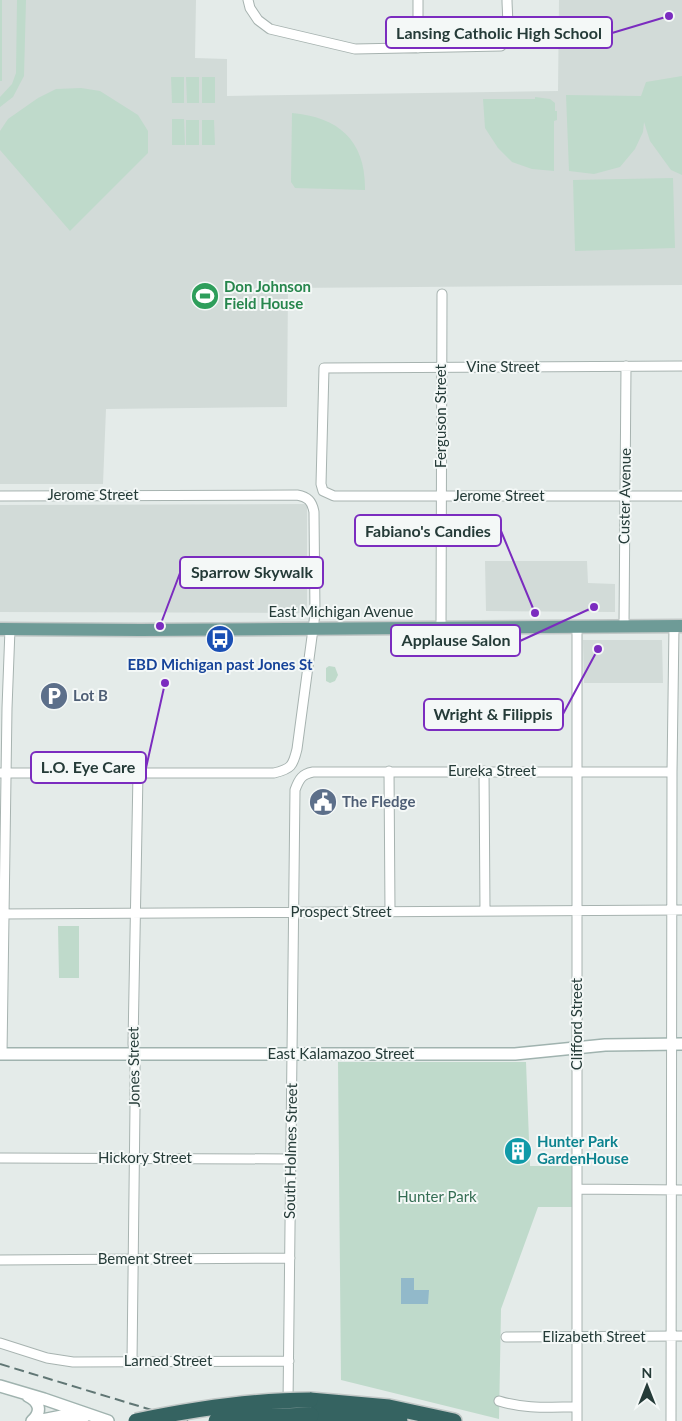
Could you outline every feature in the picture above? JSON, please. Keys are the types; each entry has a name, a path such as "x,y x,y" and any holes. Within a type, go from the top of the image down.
{"highway":[{"path":"136,1421 220,1405 262,1401 400,1421"},
{"path":"216,1421 261,1417 310,1408 389,1407 454,1421"}],"main road":[{"name":"East Michigan Avenue","path":"5,629 678,626"}],"street":[{"path":"248,0 250,8 258,20 270,29 355,49 495,48 504,45 507,35 507,0"},
{"path":"418,0 418,48"},
{"name":"Ferguson Street","path":"441,627 442,294"},
{"name":"Custer Avenue","path":"624,626 626,366"},
{"name":"Vine Street","path":"322,486 324,368 682,366"},
{"name":"Jerome Street","path":"322,486 323,491 334,496 682,496"},
{"name":"Jerome Street","path":"0,496 297,495 306,497 312,502 314,512 314,629"},
{"name":"Clifford Street","path":"577,626 577,1421"},
{"path":"671,1421 671,1190 677,1044 672,910 672,772 678,626"},
{"path":"1,1054 5,629"},
{"path":"4,773 274,773 286,770 294,762 297,749 314,629"},
{"path":"390,771 390,911"},
{"path":"484,771 485,911"},
{"name":"Eureka Street","path":"313,772 672,772"},
{"name":"South Holmes Street","path":"288,1421 295,790 301,777 306,773 313,772"},
{"name":"Jones Street","path":"132,1361 135,913 138,773"},
{"name":"Prospect Street","path":"2,914 682,910"},
{"name":"East Kalamazoo Street","path":"1,1054 516,1054 605,1044 677,1044"},
{"name":"Hickory Street","path":"0,1158 291,1158"},
{"path":"577,1189 682,1190"},
{"name":"Bement Street","path":"0,1260 290,1258"},
{"name":"Elizabeth Street","path":"506,1337 682,1336"},
{"name":"Larned Street","path":"0,1343 48,1358 73,1362 289,1361"},
{"path":"0,1386 108,1421"},
{"path":"24,1394 34,1399 38,1404 38,1413 32,1421"},
{"path":"498,1401 538,1408 576,1407"},
{"path":"37,1421 67,1416 108,1421"}],"shaded area":[{"path":"0,0 196,0 195,58 227,59 227,96 558,91 559,0 682,0 682,285 288,288 287,407 106,409 103,484 0,484"},
{"path":"307,504 307,613 0,612 0,505"},
{"path":"485,561 587,561 588,583 615,584 615,612 486,611"},
{"path":"583,640 662,640 663,683 584,683"}],"green space":[{"path":"0,0 2,0 2,81 0,81"},
{"path":"17,0 26,0 24,76 13,97 0,107 0,97 12,84 16,73"},
{"path":"682,76 682,175 671,170 650,141 644,122 643,132 635,149 620,167 594,174 569,171 566,95 641,96 646,82"},
{"path":"171,77 184,77 184,103 172,103"},
{"path":"186,77 199,77 199,103 187,103"},
{"path":"202,77 215,77 215,103 202,103"},
{"path":"81,88 100,91 138,115 148,131 148,153 70,231 0,150 0,131 8,119 38,98 56,89"},
{"path":"535,97 550,99 555,103 557,120 554,121 554,171 532,169 512,162 498,148 485,128 483,99 535,99"},
{"path":"292,113 309,115 323,120 336,126 346,135 355,145 361,158 365,190 295,188 291,182"},
{"path":"172,119 184,119 185,145 172,145"},
{"path":"186,120 199,120 199,145 186,145"},
{"path":"202,120 214,120 215,145 202,145"},
{"path":"673,178 675,248 575,251 573,180"},
{"path":"329,666 335,667 338,675 335,681 330,683 326,681 326,668"},
{"path":"58,926 79,926 79,978 59,978"},
{"name":"Hunter Park","path":"338,1062 526,1062 530,1166 573,1166 573,1207 538,1207 501,1309 499,1419 341,1380"}],"water":[{"path":"401,1278 414,1278 414,1290 429,1290 428,1304 401,1304"}],"railway":[{"path":"0,1364 188,1421"}],"place":[{"name":"Lansing Catholic High School","path":"669,16"},
{"name":"Don Johnson Field House","path":"205,296"},
{"name":"Applause Salon","path":"594,607"},
{"name":"Fabiano's Candies","path":"535,613"},
{"name":"Sparrow Skywalk","path":"160,626"},
{"name":"EBD Michigan past Jones St","path":"220,639"},
{"name":"Wright & Filippis","path":"598,649"},
{"name":"L.O. Eye Care","path":"165,683"},
{"name":"Lot B","path":"54,696"},
{"name":"The Fledge","path":"323,802"},
{"name":"Hunter Park GardenHouse","path":"518,1151"}]}
